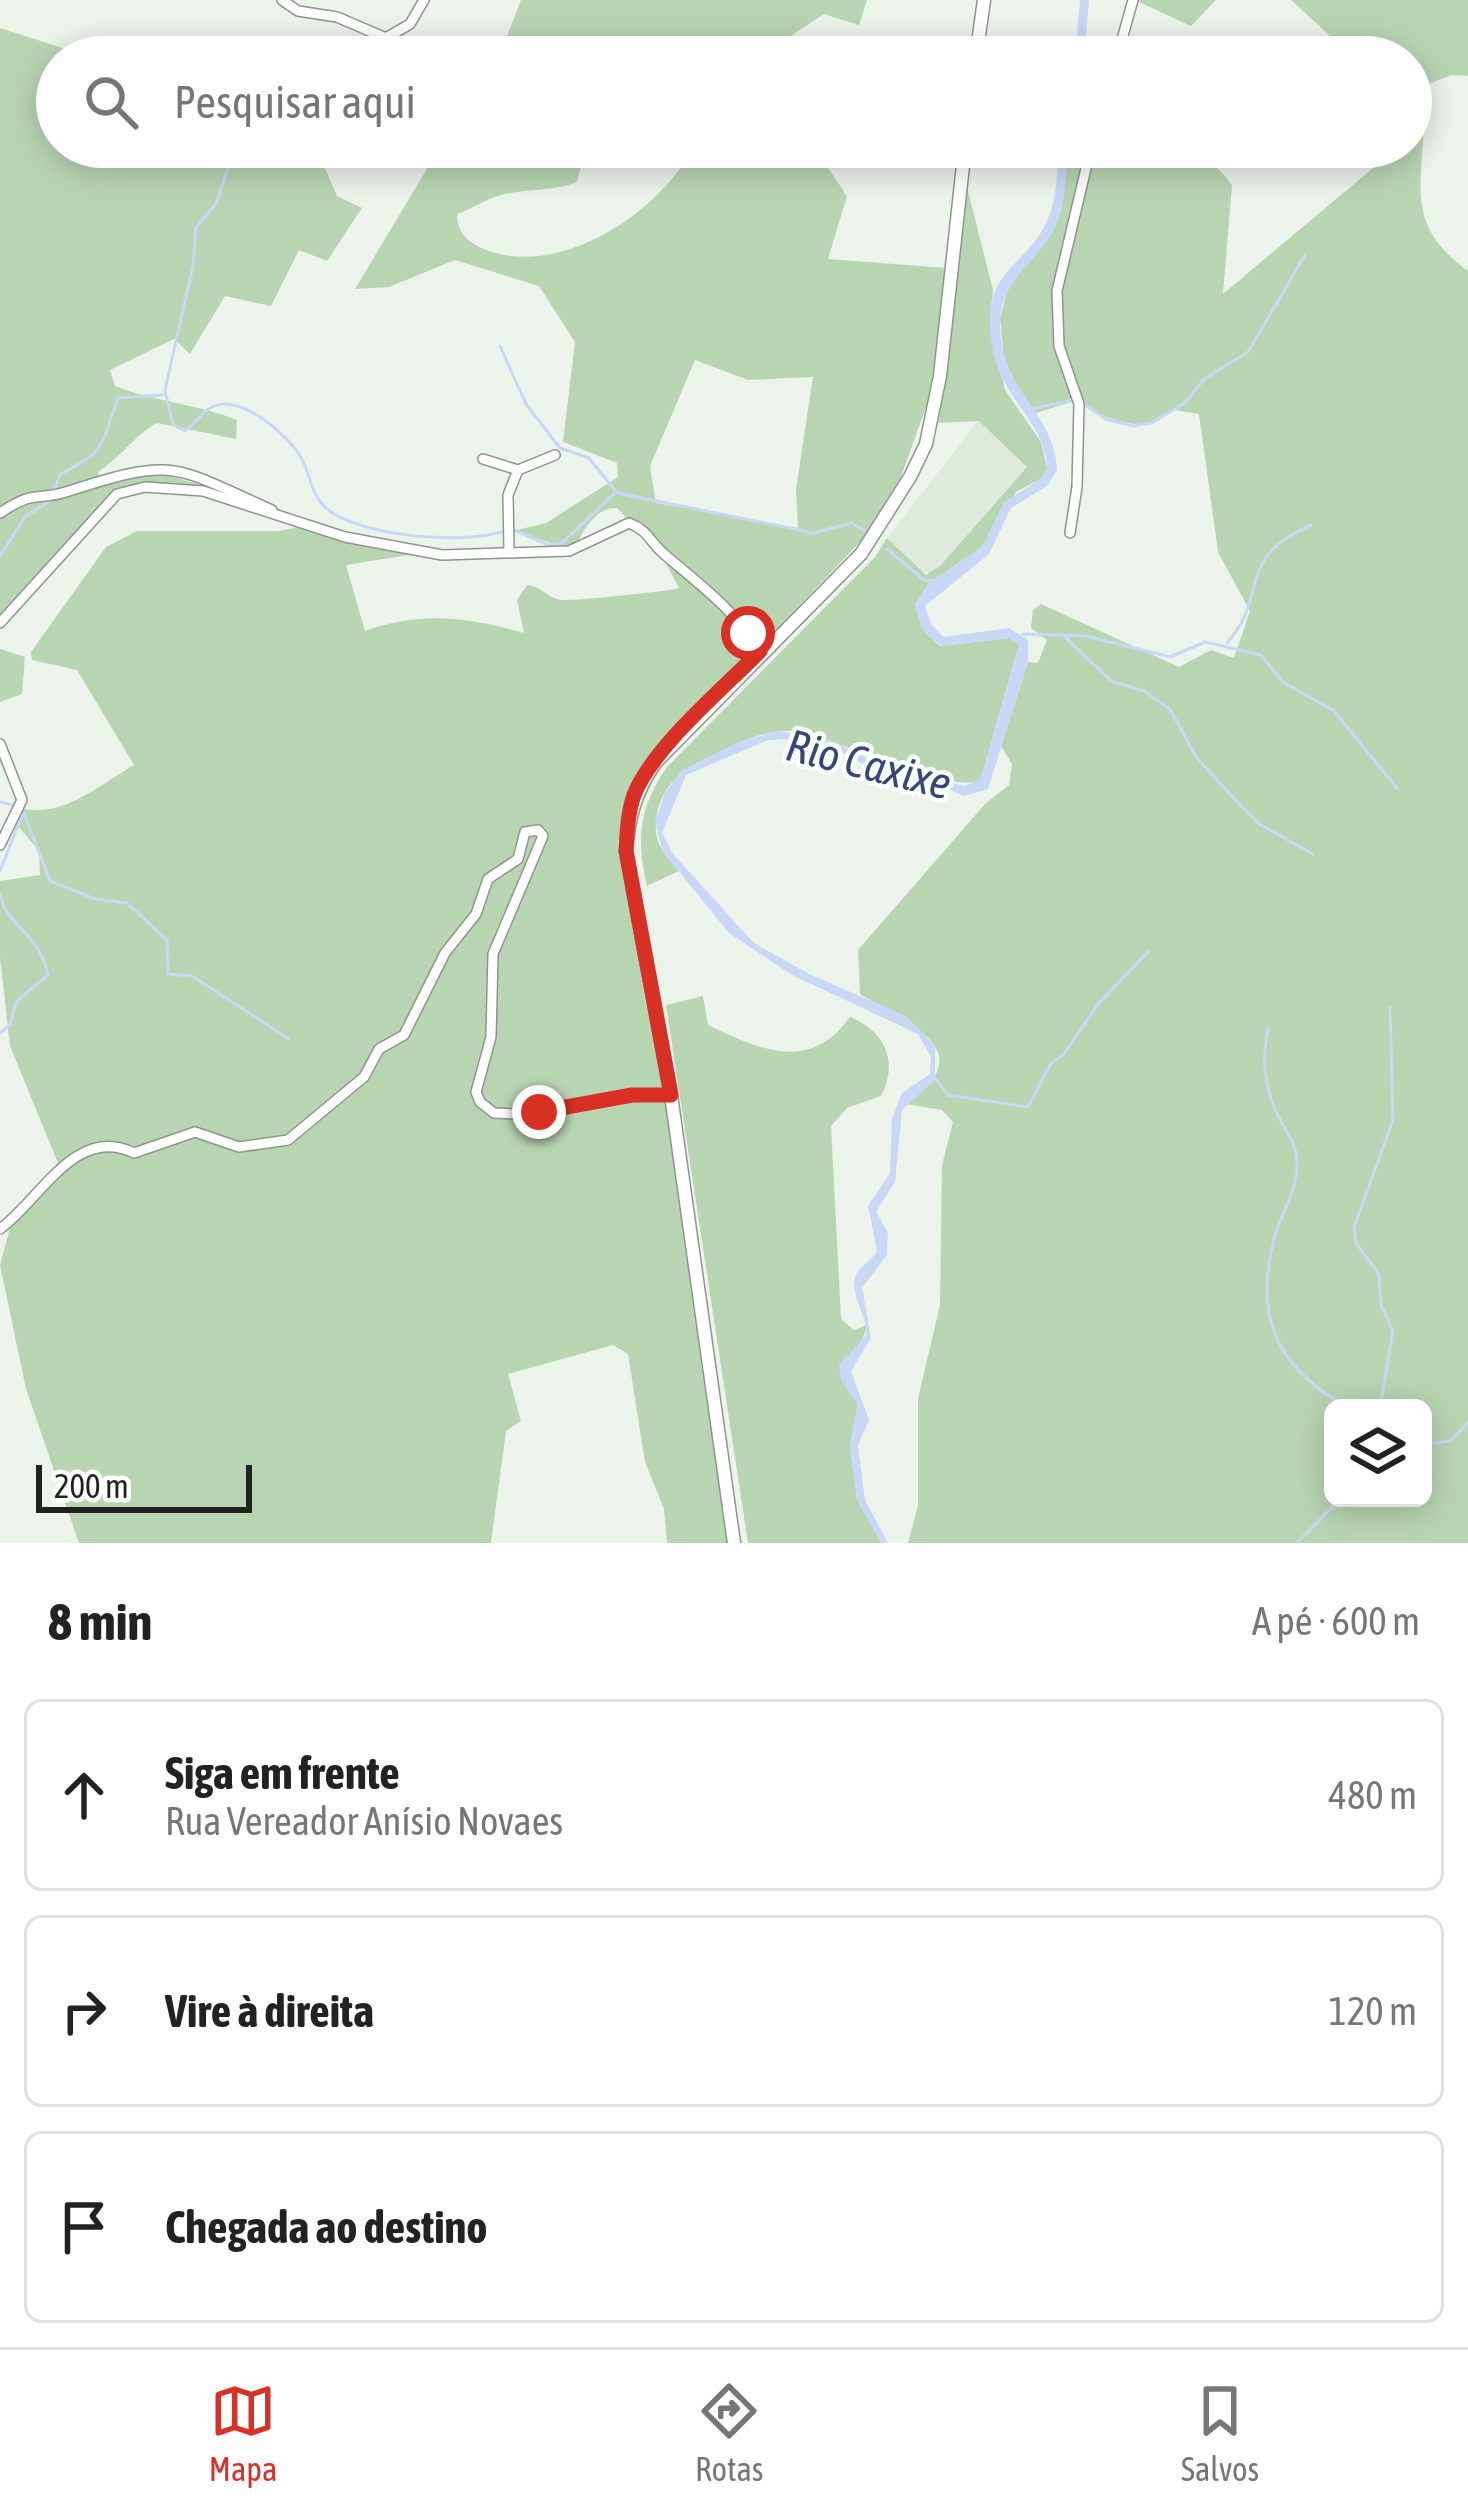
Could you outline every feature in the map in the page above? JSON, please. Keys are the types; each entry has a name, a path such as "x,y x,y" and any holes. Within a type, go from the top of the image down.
{"main road":[{"path":"979,36 984,0"},
{"path":"734,1543 671,1095 626,851 628,820 635,792 655,763 760,651 861,554 890,514 926,444 940,376 963,168"}],"street":[{"path":"282,0 298,11 337,17 381,36"},
{"path":"389,36 410,24 424,0"},
{"path":"1123,36 1133,0"},
{"path":"1070,532 1077,488 1078,397 1059,346 1057,291 1085,168"},
{"path":"483,459 518,470 556,455"},
{"path":"0,513 34,493 53,494 156,465 226,486 277,513 345,537 442,556 568,551 628,524 644,529 662,553 712,593 760,651"},
{"path":"508,551 508,495 518,470"},
{"path":"0,623 117,494 145,487 202,491 257,512 277,513"},
{"path":"0,744 22,800 0,845"},
{"path":"0,1229 72,1156 119,1146 134,1153 195,1132 239,1147 288,1140 364,1077 379,1049 404,1035 446,952 476,914 488,879 518,859 525,832 538,830 543,836 493,954 491,1036 476,1092 480,1102 494,1112 515,1114 632,1095 671,1095"}],"shaded area":[{"path":"979,420 1027,467 940,566 925,575 887,538"}],"green space":[{"path":"521,0 867,0 859,25 824,14 791,36 507,36"},
{"path":"1135,0 1216,0 1191,26"},
{"path":"1291,0 1468,0 1468,76 1451,75 1432,83 1432,36 1330,36"},
{"path":"0,28 36,39 36,168 325,168 337,196 362,208 327,261 299,250 271,306 225,296 190,354 174,339 110,370 115,386 237,420 236,439 157,423 142,433 98,472 100,478 146,468 212,489 138,489 100,509 0,623"},
{"path":"427,168 581,168 577,182 501,195 457,214 467,239 492,252 518,257 545,255 599,237 647,204 680,168 828,168 847,196 828,259 946,268 930,396 894,496 860,542 647,765 631,792 620,844 645,1000 669,1093 736,1543 667,1543 664,1509 645,1462 628,1354 613,1345 508,1374 521,1421 506,1431 491,1543 79,1543 26,1389 0,1265 11,1224 58,1163 10,1046 0,957 0,881 40,875 39,851 15,822 21,808 66,805 134,765 77,670 32,660 31,652 106,547 137,531 278,531 312,525 415,554 346,565 365,631 444,618 524,633 517,600 527,585 562,600 679,588 660,552 617,508 596,516 574,550 513,531 546,523 618,477 617,463 563,442 575,342 539,286 455,260 389,287 355,289","holes":["695,360 748,380 813,377 796,489 798,528 656,503 650,466"]},
{"path":"1065,168 1216,168 1232,185 1223,294 1373,168 1422,168 1426,223 1448,255 1468,271 1468,1543 908,1543 918,1506 918,1399 940,1305 942,1165 953,1122 942,1110 906,1104 929,1085 939,1068 938,1052 915,1027 860,994 858,950 985,804 1009,785 1012,764 1001,746 1028,662 1038,663 1047,640 1031,628 1033,610 1041,604 1179,667 1211,650 1234,658 1250,611 1218,552 1199,414 1175,410 1154,423 1132,424 1102,415 1078,400 1036,413 1005,368 1000,318 1009,285 1056,225"},
{"path":"967,187 993,290 990,318 1005,390 1041,442 1047,468 1042,478 1016,492 982,547 929,583 915,604 922,629 940,646 1009,638 1019,644 981,779 947,780 920,773 808,734 779,731 759,736 690,767 673,781 661,799 656,830 662,849 679,871 647,886 642,824 667,767 875,557 887,538 926,575 940,566 1027,467 979,421 939,423"},
{"path":"0,649 25,657 22,694 0,702"},
{"path":"703,996 708,1025 765,1048 800,1051 818,1046 850,1017 872,1030 885,1049 889,1071 881,1096 847,1108 831,1126 841,1319 854,1330 867,1325 861,1345 844,1359 844,1385 858,1404 850,1446 857,1499 881,1543 748,1543 666,1005"}],"water":[{"path":"1080,0 1089,0 1086,36 1077,36"},
{"name":"Rio Caxixe","path":"1057,168 1066,168 1058,221 1005,297 1000,325 1009,368 1047,433 1057,470 1048,485 1011,508 989,554 925,606 931,624 943,637 1009,628 1028,640 1028,662 988,789 964,796 920,776 870,768 841,752 792,739 768,740 686,775 662,833 674,855 754,943 809,974 906,1016 935,1046 935,1080 902,1110 895,1182 876,1212 888,1232 887,1255 862,1288 871,1338 851,1371 869,1420 858,1445 865,1500 888,1543 881,1543 857,1499 850,1446 858,1404 841,1381 839,1365 866,1335 855,1281 877,1250 868,1206 890,1173 892,1119 902,1093 930,1074 931,1057 918,1034 792,975 729,933 663,852 655,822 665,793 682,770 736,743 777,731 829,739 867,758 964,786 981,779 1019,644 1009,638 941,646 922,629 915,604 929,583 982,547 1004,502 1042,478 1047,468 1037,432 997,365 990,314 998,286 1040,234 1055,194"}],"waterway":[{"path":"228,168 216,204 196,227 193,266 165,390 173,425 185,431 208,409 223,404 249,411 296,449 326,508 362,526 439,538 504,531"},
{"path":"1082,403 1106,419 1133,426 1151,423 1185,403 1204,379 1248,352 1305,255"},
{"path":"500,346 526,404 560,448 589,458 617,493 814,533 852,523 865,531"},
{"path":"0,556 25,517 50,501 60,474 95,451 118,398 164,395"},
{"path":"1031,409 1074,400"},
{"path":"512,529 549,545 562,543 615,493"},
{"path":"1227,643 1240,626 1271,551 1311,525"},
{"path":"887,549 924,580 934,581"},
{"path":"1023,634 1085,636 1170,657 1205,642 1261,655 1283,682 1334,711 1397,788"},
{"path":"1064,636 1111,681 1144,691 1170,709 1196,757 1242,807 1259,824 1313,854"},
{"path":"0,802 13,805"},
{"path":"23,811 50,881 95,899 127,903 167,940 168,974 192,976 289,1039"},
{"path":"0,871 23,813"},
{"path":"0,893 8,914 37,948 48,975 16,1002 10,1025 0,1033"},
{"path":"935,1078 948,1095 1028,1107 1051,1063 1063,1055 1099,1003 1148,952"},
{"path":"1382,1399 1393,1331 1381,1305 1379,1274 1356,1243 1354,1227 1393,1120 1390,1007"},
{"path":"1268,1028 1268,1089 1297,1160 1268,1268 1270,1318 1289,1359 1335,1399"},
{"path":"1432,1443 1451,1441 1468,1422"},
{"path":"1297,1543 1332,1507"}],"route":[{"path":"539,1112 632,1095 671,1095 626,851 628,820 635,792 655,763 760,651 748,633"}]}
